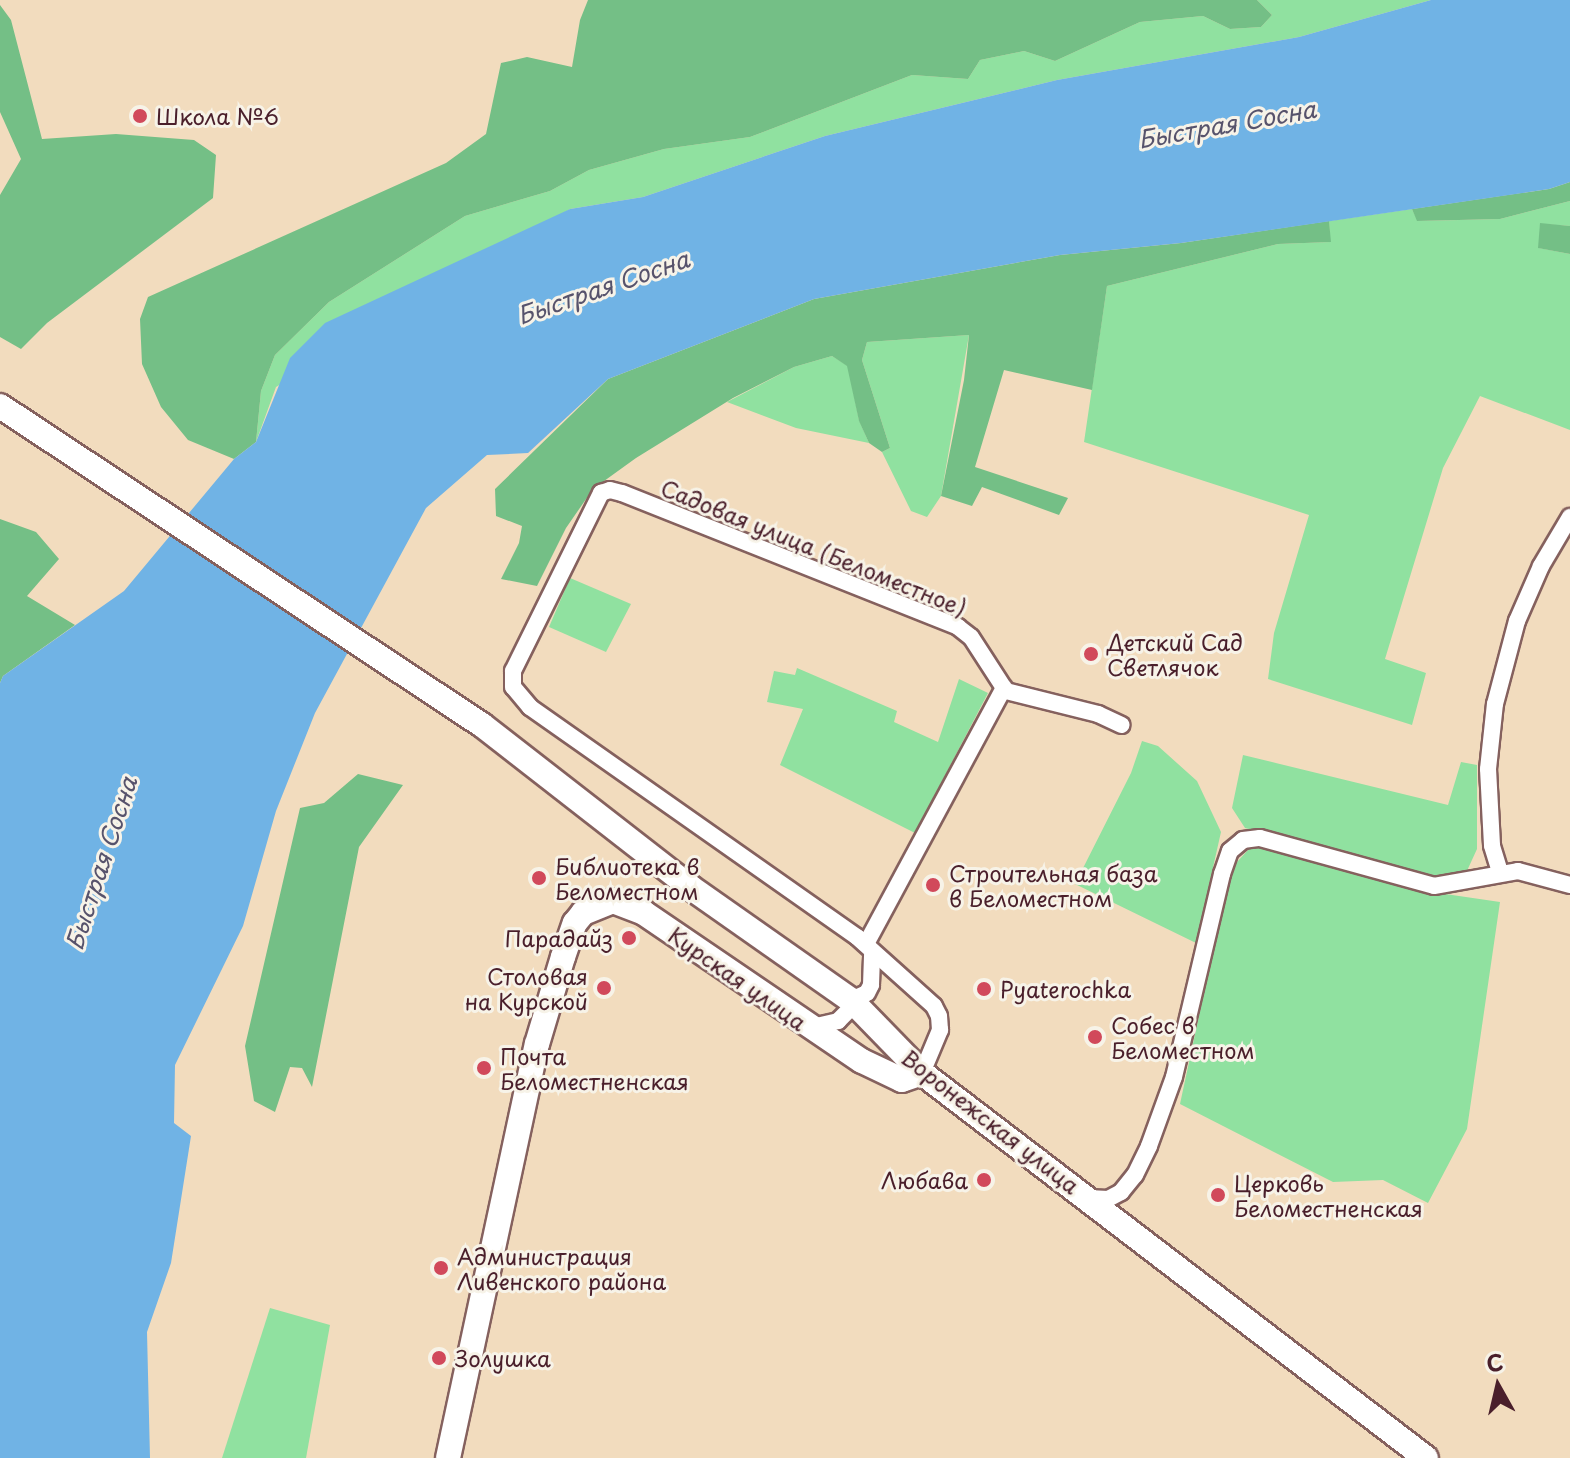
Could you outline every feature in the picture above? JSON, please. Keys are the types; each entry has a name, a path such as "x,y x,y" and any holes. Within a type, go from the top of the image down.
{"street":[{"name":"Воронежская улица","path":"6,410 482,725 690,887 851,1000 922,1073 1426,1458"},
{"name":"Садовая улица (Беломестное)","path":"869,948 530,707 513,687 513,671 601,493 610,490 622,493 958,627 971,637 1004,688"},
{"path":"1500,872 1492,845 1488,769 1495,704 1517,621 1541,566 1570,517"},
{"path":"806,1025 821,1027 838,1021 848,1013 851,1000 863,997 869,989 869,948 1004,688 1098,714 1122,725"},
{"path":"1088,1198 1108,1199 1121,1192 1135,1175 1149,1146 1174,1077 1222,874 1233,848 1243,840 1260,838 1434,886 1452,885 1500,872 1534,872 1570,885"},
{"name":"Курская улица","path":"448,1458 537,1044 563,957 580,916 593,906 613,901 644,913 806,1025 889,1076 907,1080 922,1073"},
{"path":"869,948 938,1013 940,1030 922,1073"}],"green space":[{"path":"588,0 1257,0 1272,15 1261,27 1230,29 1203,16 1140,22 1055,61 1024,51 980,60 968,79 912,75 750,137 664,149 589,170 550,191 465,216 329,302 275,355 261,391 256,442 234,459 188,440 161,407 142,364 140,319 148,297 446,163 486,134 501,63 527,57 572,67 580,20"},
{"path":"1257,0 1431,0 1299,37 1057,80 825,136 643,197 570,209 276,387 256,442 261,391 275,355 329,302 465,216 550,191 589,170 664,149 750,137 912,75 968,79 980,60 1024,51 1055,61 1140,22 1203,16 1230,29 1261,27 1272,15"},
{"path":"0,5 11,20 42,139 116,134 194,140 216,155 213,198 47,323 21,349 0,337 0,195 21,159 0,112"},
{"path":"1570,182 1570,201 1500,219 1417,221 1412,209 1549,189"},
{"path":"1570,201 1570,226 1541,224 1539,248 1570,254 1570,430 1480,396 1443,468 1385,659 1426,673 1412,725 1268,679 1274,633 1309,515 1084,442 1107,286 1278,244 1330,242 1329,221 1412,209 1418,221 1500,219"},
{"path":"1329,221 1331,242 1278,244 1107,286 1092,390 1004,370 975,467 1068,498 1059,515 982,487 972,506 941,496 964,380 969,335 867,342 862,360 890,448 882,452 869,443 859,421 847,366 832,356 794,367 733,398 636,458 593,489 566,528 537,586 501,579 519,543 522,526 496,516 495,489 608,379 814,299 1060,255 1181,243"},
{"path":"1540,223 1570,226 1570,254 1538,248"},
{"path":"969,335 941,496 927,517 911,511 882,452 890,448 862,360 867,342"},
{"path":"832,356 848,366 859,420 869,443 796,428 727,402 794,367"},
{"path":"0,519 36,532 59,559 27,596 75,625 3,676 0,683"},
{"path":"570,578 631,604 606,652 549,627"},
{"path":"797,668 897,711 894,722 938,742 959,679 988,693 915,833 780,765 803,709 767,702 774,671 795,675"},
{"path":"1142,741 1158,746 1197,781 1221,832 1196,943 1075,884 1131,773"},
{"path":"1243,755 1448,805 1461,762 1477,765 1477,849 1466,873 1446,880 1406,873 1245,828 1232,808"},
{"path":"358,774 403,785 359,847 312,1087 302,1068 290,1067 275,1112 254,1101 245,1046 300,808 324,803"},
{"path":"1269,846 1418,890 1500,902 1467,1129 1428,1203 1383,1180 1333,1182 1180,1104 1228,881 1236,863 1249,849"},
{"path":"270,1308 330,1325 306,1458 222,1458"}],"water":[{"name":"Быстрая Сосна","path":"1431,0 1570,0 1570,182 1549,189 1181,243 1060,255 814,299 608,379 528,453 487,455 426,508 315,713 276,811 243,926 175,1065 174,1123 191,1136 171,1263 147,1332 150,1458 0,1458 0,683 3,676 124,591 234,459 256,442 290,358 325,323 570,209 643,197 825,136 1057,80 1299,37"}],"place":[{"name":"Школа №6","path":"140,116"},
{"name":"Детский Сад Светлячок","path":"1091,654"},
{"name":"Библиотека в Беломестном","path":"539,878"},
{"name":"Строительная база в Беломестном","path":"933,885"},
{"name":"Парадайз","path":"629,938"},
{"name":"Столовая на Курской","path":"604,988"},
{"name":"Pyaterochka","path":"984,989"},
{"name":"Собес в Беломестном","path":"1095,1037"},
{"name":"Почта Беломестненская","path":"484,1068"},
{"name":"Любава","path":"984,1180"},
{"name":"Церковь Беломестненская","path":"1218,1195"},
{"name":"Администрация Ливенского района","path":"441,1268"},
{"name":"Золушка","path":"439,1358"}]}
